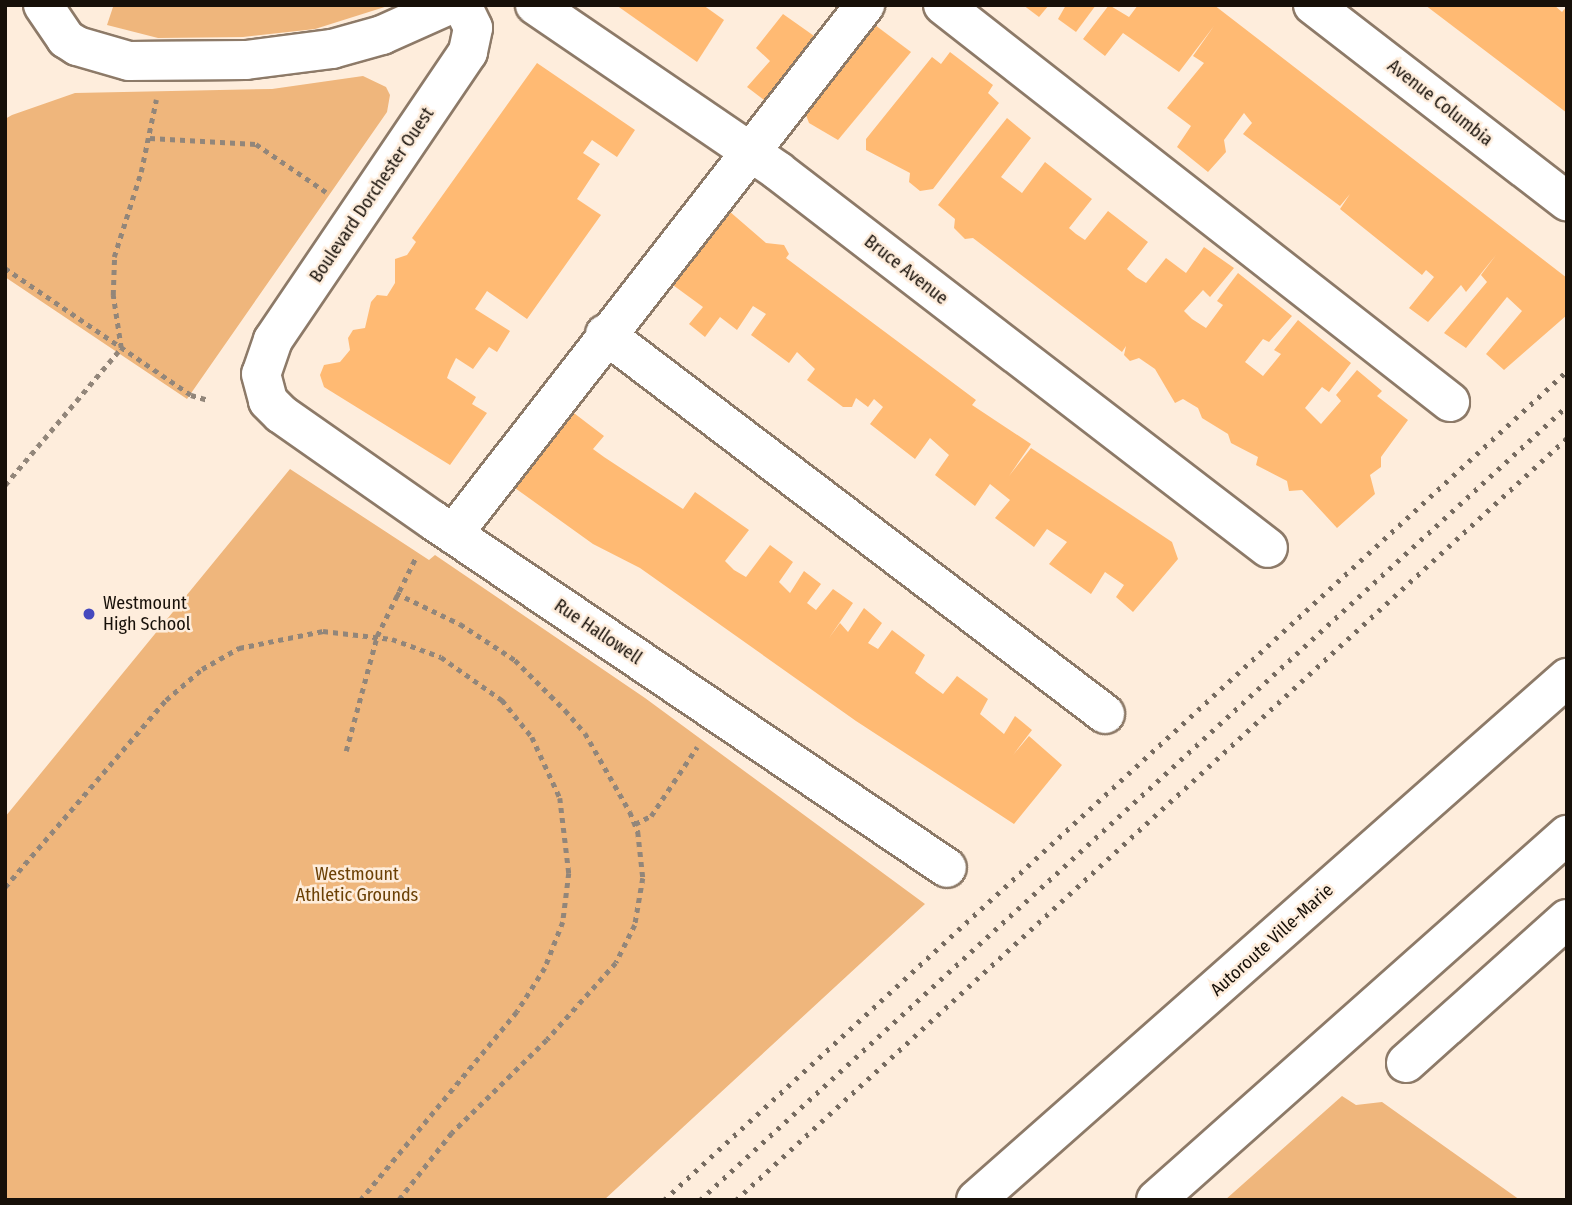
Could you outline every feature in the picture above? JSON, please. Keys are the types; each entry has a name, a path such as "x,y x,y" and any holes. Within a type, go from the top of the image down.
{"main road":[{"path":"43,5 66,39 100,56 130,61 246,60 332,49 382,35 449,5"},
{"name":"Boulevard Dorchester Ouest","path":"262,385 263,365 273,340 468,52 473,28 463,5"},
{"name":"Bruce Avenue","path":"535,5 750,150 1268,548"},
{"path":"436,542 605,334 865,5"},
{"path":"943,5 1450,402"},
{"name":"Avenue Columbia","path":"1313,5 1567,201"},
{"path":"605,334 1105,714"},
{"name":"Rue Hallowell","path":"262,385 281,414 436,542 947,868"},
{"name":"Autoroute Ville-Marie","path":"976,1200 1567,678"},
{"path":"1156,1200 1567,835"},
{"path":"1406,1063 1567,919"}],"path":[{"path":"5,485 121,348 113,295 114,257 150,138 156,91"},
{"path":"150,138 256,144 333,198"},
{"path":"5,268 191,395 209,400"},
{"path":"346,751 377,636 396,593 436,542"},
{"path":"396,593 460,624 515,660 542,685 585,733 635,824 641,897 624,950 547,1040 444,1141 399,1200"},
{"path":"5,887 166,700 202,669 239,648 280,636 323,631 377,636 416,647 463,669 518,718 543,756 560,798 569,873 563,922 533,990 361,1200"},
{"path":"635,824 652,816 701,740"}],"green space":[{"path":"391,5 315,29 243,37 158,38 107,25 113,7"},
{"path":"363,76 386,87 390,95 387,112 187,399 5,277 5,119 12,115 75,93 272,89"},
{"name":"Westmount Athletic Grounds","path":"290,469 429,560 435,555 645,698 925,904 604,1200 5,1200 5,817"},
{"path":"1342,1096 1356,1105 1382,1102 1520,1200 1225,1200"}],"building":[{"path":"616,5 703,5 724,20 697,62"},
{"path":"1023,5 1049,5 1039,17"},
{"path":"1066,5 1096,5 1076,32 1058,19"},
{"path":"1109,5 1129,17 1138,5 1214,5 1567,278 1567,315 1504,370 1486,354 1522,311 1507,297 1466,348 1444,333 1487,282 1481,275 1496,255 1466,292 1461,285 1428,322 1409,308 1434,277 1426,270 1422,275 1340,209 1350,194 1340,206 1243,134 1252,123 1244,113 1224,140 1226,152 1208,172 1177,147 1191,126 1167,108 1204,63 1193,56 1214,26 1179,72 1123,33 1105,56 1083,39"},
{"path":"1425,5 1554,5 1562,12 1567,6 1567,113"},
{"path":"783,14 817,38 768,103 747,87 770,61 756,48"},
{"path":"875,25 911,52 838,140 809,123 806,115"},
{"path":"950,52 993,85 988,93 999,103 933,189 920,191 909,182 910,173 866,150 866,139 932,57 941,64"},
{"path":"537,63 635,130 617,157 592,140 583,153 600,164 577,199 601,215 527,319 487,291 475,309 510,331 497,352 489,347 473,369 456,358 450,370 447,378 476,397 472,404 487,413 450,465 324,387 320,375 324,365 340,362 350,350 348,338 353,330 365,328 371,302 377,295 387,296 395,283 395,259 407,255 416,242 412,238"},
{"path":"1007,118 1031,138 1001,177 1022,193 1045,162 1092,199 1069,228 1076,234 1085,240 1108,211 1148,242 1127,269 1136,277 1146,283 1166,258 1186,273 1204,247 1234,268 1210,297 1203,290 1184,311 1192,319 1206,328 1223,305 1217,301 1238,273 1292,316 1269,342 1263,339 1245,362 1263,376 1281,354 1274,350 1298,320 1351,363 1329,392 1322,387 1305,408 1321,424 1341,401 1336,395 1357,370 1382,391 1377,396 1408,420 1381,457 1381,467 1370,475 1375,494 1337,528 1302,490 1289,491 1287,481 1256,465 1258,457 1231,443 1228,434 1202,418 1198,408 1183,399 1175,403 1155,369 1139,358 1130,361 1124,355 1126,346 1122,352 973,238 965,239 954,228 955,219 938,205"},
{"path":"729,211 766,243 784,245 789,254 786,258 976,400 972,405 1031,444 1009,476 1031,448 1172,542 1178,559 1133,612 1116,597 1124,585 1105,572 1091,594 1049,564 1067,542 1047,529 1034,547 995,518 1010,500 990,484 975,506 935,475 949,455 930,438 915,459 870,424 883,407 874,399 868,407 856,398 852,407 843,407 807,380 815,369 797,352 789,363 751,335 766,314 753,306 737,330 720,317 705,337 689,324 703,307 666,280"},
{"path":"566,407 604,436 593,449 604,457 683,509 695,492 749,530 725,561 734,570 746,577 770,545 793,562 779,582 790,593 804,571 821,584 807,603 816,610 833,589 853,603 829,638 840,623 848,632 864,608 882,623 868,643 878,649 892,630 925,655 915,673 943,694 957,676 988,699 980,714 1004,734 1015,716 1032,730 1013,755 1029,736 1062,765 1014,824 856,721 640,568 593,544 508,483"}],"railway":[{"path":"664,1200 1567,371"},
{"path":"700,1200 1567,406"},
{"path":"736,1200 1567,438"}],"place":[{"name":"Westmount High School","path":"89,614"}]}
